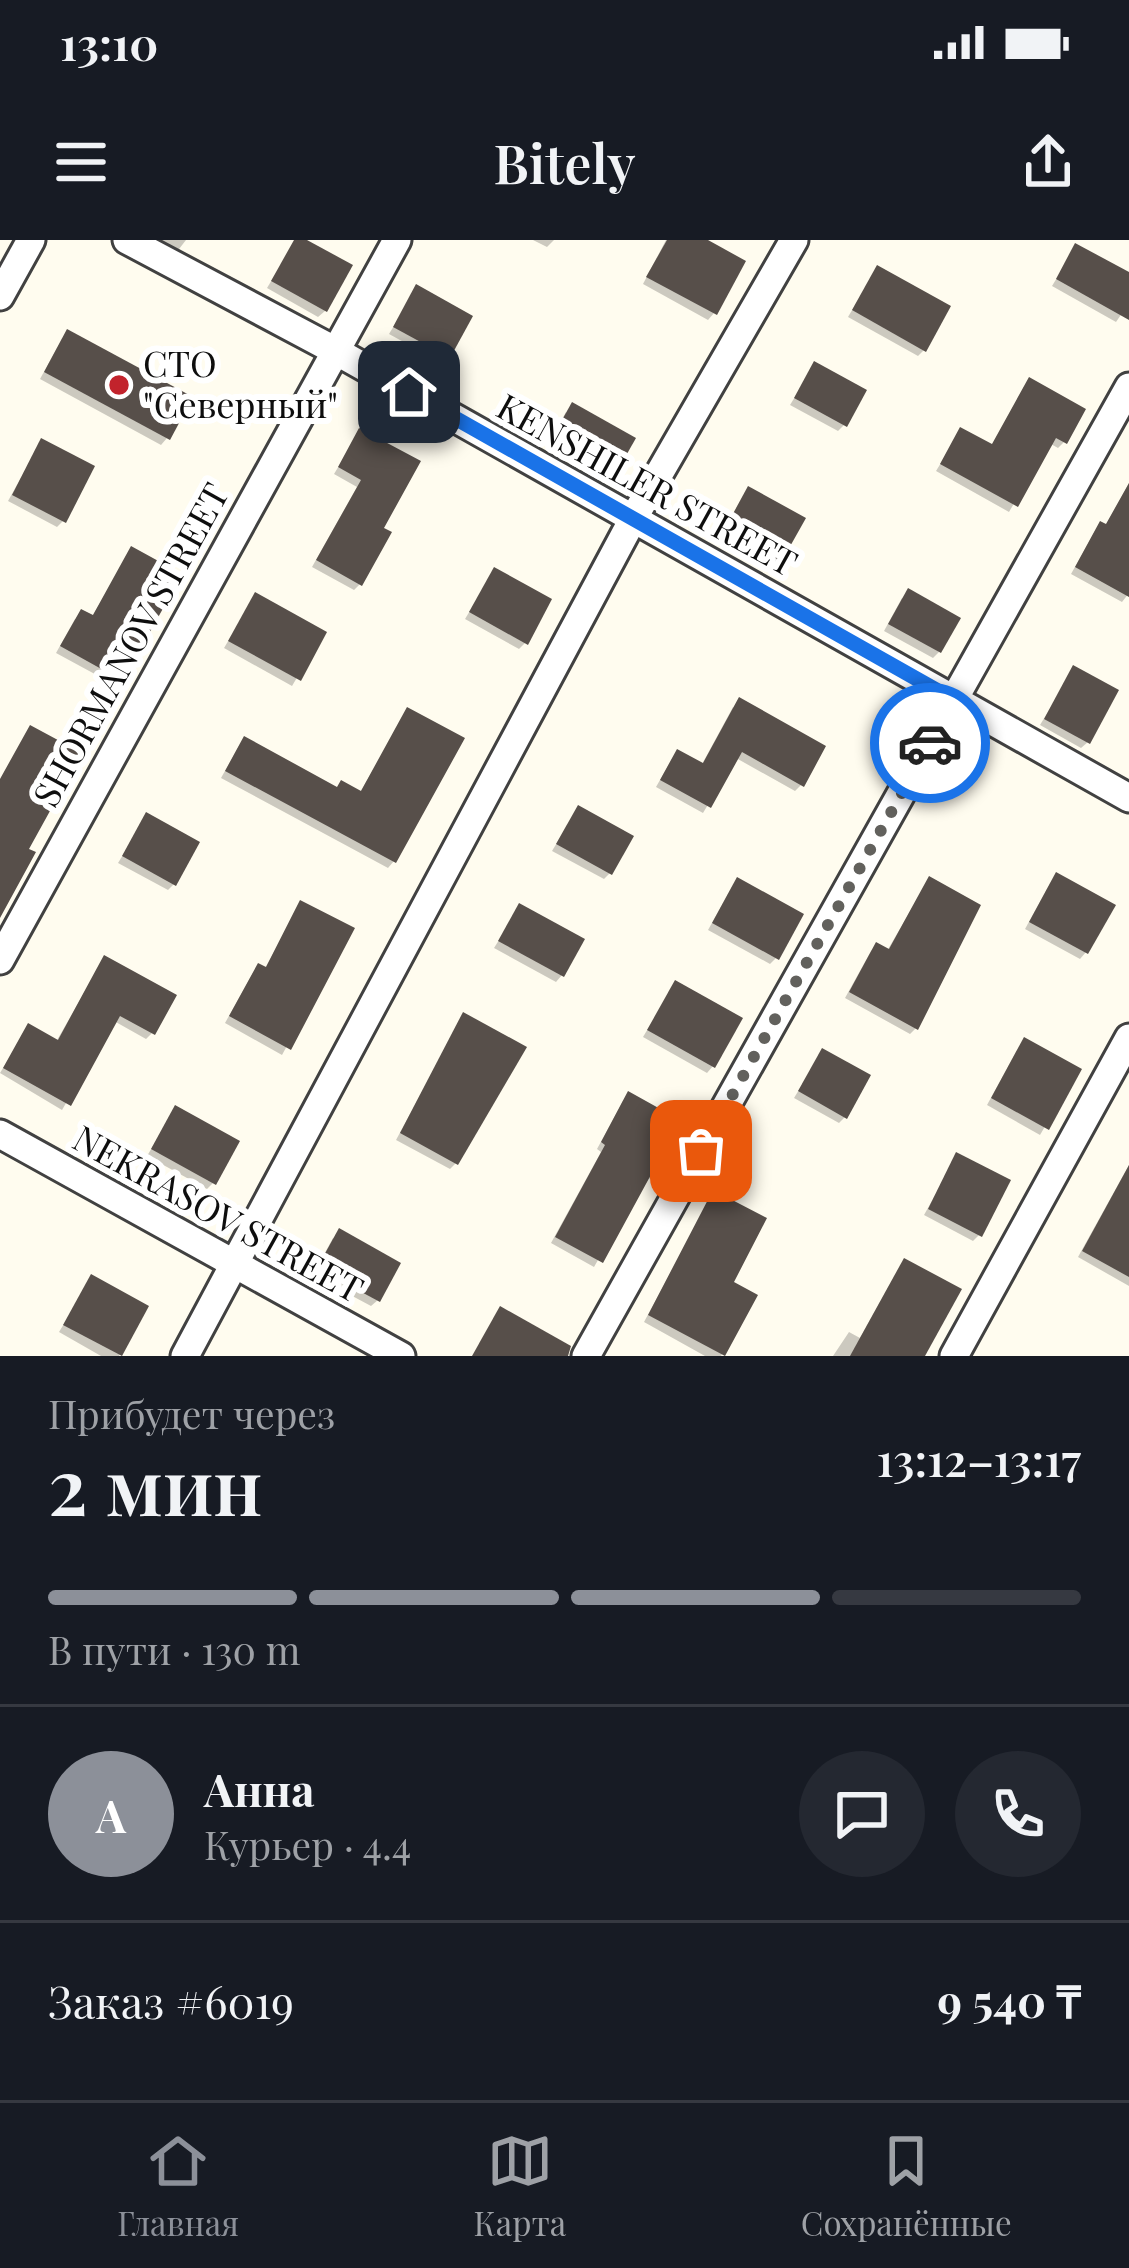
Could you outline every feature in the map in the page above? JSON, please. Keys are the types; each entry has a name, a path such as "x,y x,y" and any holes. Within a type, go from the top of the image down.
{"street":[{"path":"0,296 31,240"},
{"name":"KENSHILER STREET","path":"127,240 334,350 1129,798"},
{"name":"SHORMANOV STREET","path":"0,960 397,240"},
{"path":"185,1356 633,519 794,240"},
{"path":"586,1356 1129,387"},
{"path":"954,1356 1129,1038"},
{"name":"NEKRASOV STREET","path":"0,1134 401,1356"}],"building":[{"path":"294,240 307,240 353,265 327,312 271,281"},
{"path":"667,240 708,240 746,261 717,315 646,277"},
{"path":"1075,243 1129,272 1129,320 1056,279"},
{"path":"877,265 951,306 926,352 852,310"},
{"path":"416,284 473,316 450,358 393,327"},
{"name":"СТО \"Северный\"","path":"67,329 193,397 170,440 44,372"},
{"path":"814,361 867,390 847,427 794,398"},
{"path":"1029,377 1086,409 1067,444 1056,438 1018,507 940,464 960,427 992,444"},
{"path":"572,402 636,438 615,475 551,440"},
{"path":"359,428 421,461 384,528 392,532 362,586 316,560 361,480 338,467"},
{"path":"41,438 95,466 66,523 12,495"},
{"path":"1129,483 1129,597 1075,567 1100,521 1106,524"},
{"path":"748,486 806,518 779,566 722,534"},
{"path":"131,546 182,574 123,681 60,646 81,609 93,615"},
{"path":"494,567 552,599 528,645 469,612"},
{"path":"908,588 961,618 941,653 888,624"},
{"path":"255,592 327,632 301,681 228,641"},
{"path":"1073,665 1119,690 1090,744 1044,719"},
{"path":"739,697 826,746 804,787 742,752 711,808 660,780 677,749 703,763"},
{"path":"407,707 465,738 396,863 225,771 244,736 337,787 341,780 361,791"},
{"path":"30,725 82,753 29,849 36,852 0,918 0,779"},
{"path":"578,805 634,836 612,875 556,844"},
{"path":"146,812 200,842 176,886 122,856"},
{"path":"1056,872 1116,905 1088,954 1029,922"},
{"path":"929,876 981,905 918,1030 849,992 876,942 889,949"},
{"path":"737,877 804,914 779,960 712,923"},
{"path":"300,900 355,928 291,1050 229,1016 258,963 266,967"},
{"path":"519,903 585,939 564,977 498,941"},
{"path":"104,955 177,995 155,1035 120,1016 71,1106 3,1068 28,1023 58,1040"},
{"path":"675,980 743,1018 715,1068 647,1030"},
{"path":"463,1012 527,1047 458,1165 400,1133"},
{"path":"1024,1037 1082,1069 1049,1130 991,1098"},
{"path":"822,1048 871,1075 847,1119 798,1091"},
{"path":"628,1091 689,1125 661,1176 653,1171 603,1263 555,1237"},
{"path":"175,1105 240,1141 216,1185 151,1149"},
{"path":"956,1152 1011,1180 982,1237 928,1209"},
{"path":"1129,1165 1129,1277 1082,1251"},
{"path":"713,1190 767,1218 734,1282 758,1295 725,1356 648,1315"},
{"path":"339,1228 401,1263 380,1302 317,1268"},
{"path":"904,1258 962,1289 925,1356 850,1356"},
{"path":"91,1274 149,1306 122,1356 63,1325"},
{"path":"500,1306 571,1346 568,1356 472,1356"}],"way so far":[{"path":"701,1151 930,743"}],"place":[{"name":"СТО \"Северный\"","path":"119,385"}],"route":[{"path":"409,392 954,700 930,743"}]}
